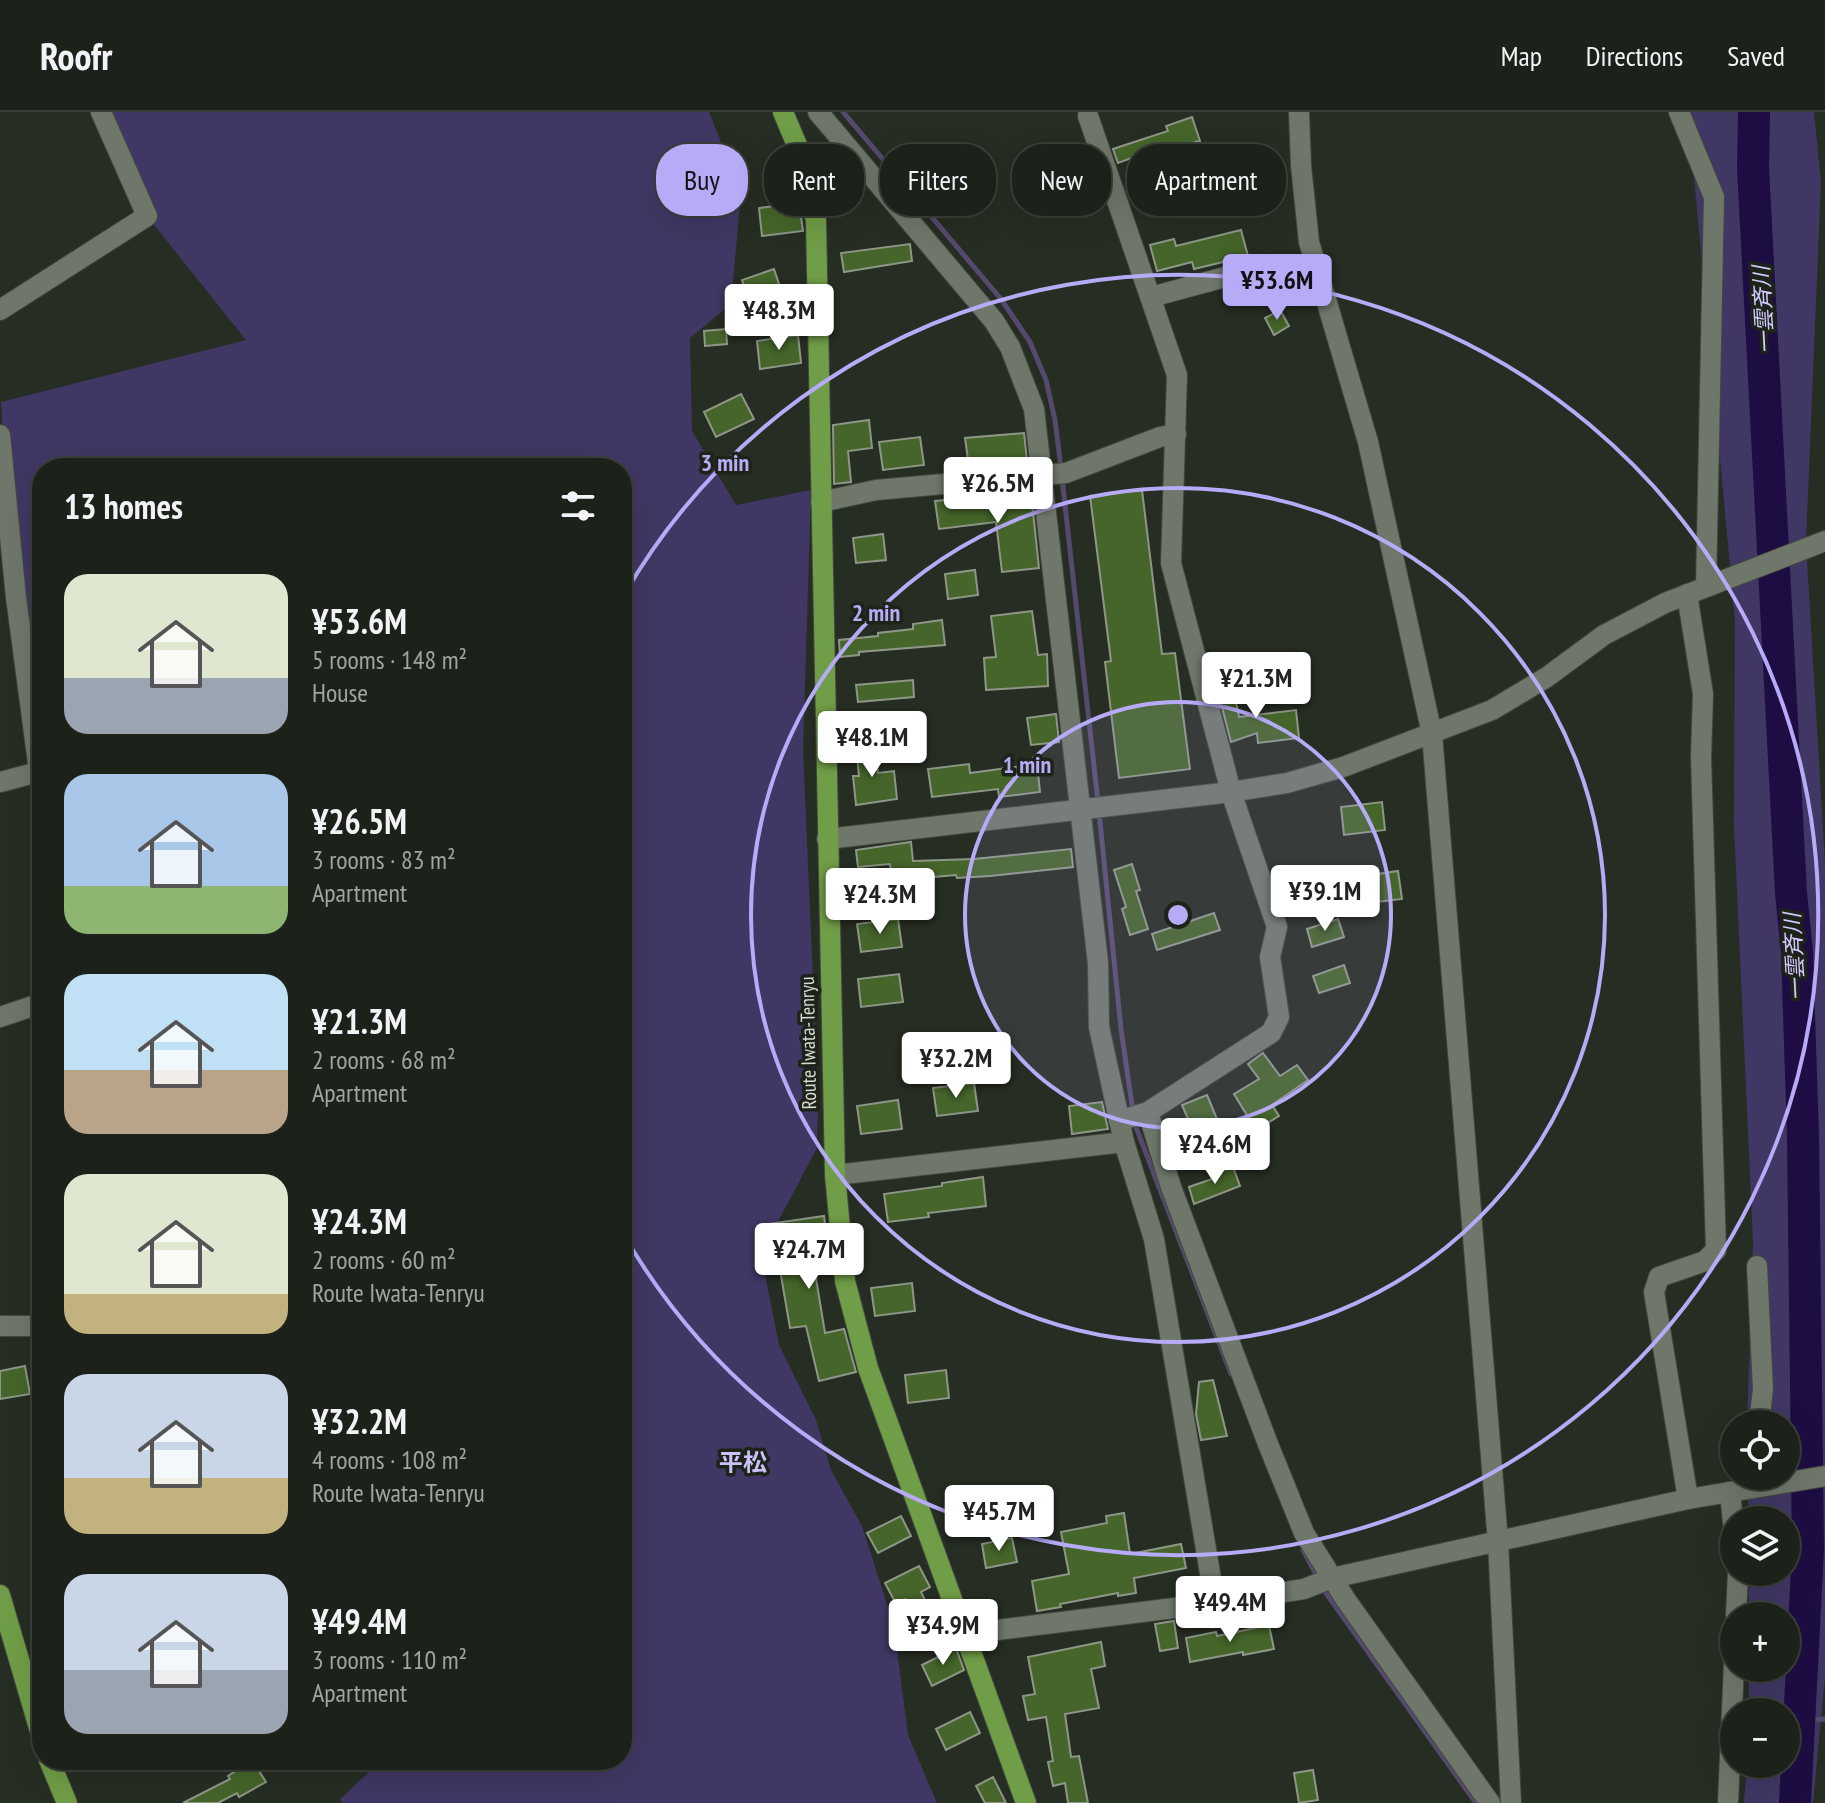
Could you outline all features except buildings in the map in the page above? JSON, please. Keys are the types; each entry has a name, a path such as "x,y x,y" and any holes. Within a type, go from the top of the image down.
{"main road":[{"name":"Route Iwata-Tenryu","path":"783,112 802,157 816,221 835,1175 845,1281 868,1368 1026,1803"},
{"path":"0,1595 32,1704"},
{"path":"53,1770 67,1803"}],"street":[{"path":"0,310 147,216 101,112"},
{"path":"818,112 994,321 1010,347 1034,409 1053,474 1090,807 1099,1027 1124,1142 1154,1239 1215,1603"},
{"path":"1299,112 1309,242 1368,442 1432,734 1498,1542 1511,1803"},
{"path":"1679,112 1714,197 1701,757 1716,1250 1705,1261 1659,1277 1654,1292 1688,1499"},
{"path":"1087,113 1177,375 1171,563 1231,792 1277,927 1270,957 1279,1017 1271,1033 1148,1112 1119,1121"},
{"path":"1151,297 1251,270"},
{"path":"821,502 876,490 1053,474 1176,434"},
{"path":"0,435 16,597 32,708"},
{"path":"827,839 1231,792 1301,779 1343,767 1492,710 1547,677 1604,635 1705,587 1825,541"},
{"path":"0,782 32,773"},
{"path":"0,1017 32,1006"},
{"path":"1148,1112 1171,1187 1323,1582 1490,1803"},
{"path":"835,1175 1124,1142"},
{"path":"1757,1266 1763,1389 1761,1410"},
{"path":"0,1326 32,1326"},
{"path":"1800,1479 1825,1476"},
{"path":"965,1634 1215,1603 1736,1490"},
{"path":"1730,1492 1731,1506"},
{"path":"1728,1803 1733,1682"}],"shaded area":[{"path":"101,112 709,112 722,144 656,144 656,216 739,216 731,304 690,338 692,431 736,505 811,490 803,749 818,1094 817,1148 761,1254 779,1345 816,1420 831,1470 862,1526 894,1626 908,1735 937,1803 342,1803 340,1799 371,1770 632,1770 632,458 32,458 32,654 7,509 1,402 246,340 147,216"},
{"path":"1688,112 1814,112 1821,182 1806,543 1825,863 1825,1677 1813,1803 1744,1803 1746,1778 1800,1778 1800,1698 1749,1698 1749,1682 1800,1682 1800,1602 1749,1602 1748,1586 1800,1586 1800,1506 1748,1506 1748,1490 1800,1490 1800,1410 1747,1410 1753,1241 1734,826 1735,621"}],"waterway":[{"path":"843,112 1001,299 1030,342 1046,380 1061,468"},
{"name":"一雲斉川","path":"1754,112 1753,168 1791,893 1797,952 1803,1137 1808,1549 1795,1803"},
{"path":"1062,478 1098,802"},
{"path":"1099,812 1121,1029 1133,1112"},
{"path":"1134,1122 1231,1374"},
{"path":"1303,1550 1319,1580"},
{"path":"1323,1589 1476,1803"},
{"path":"1800,1721 1825,1719"}],"district":[{"name":"平松","path":"743,1462"}]}
